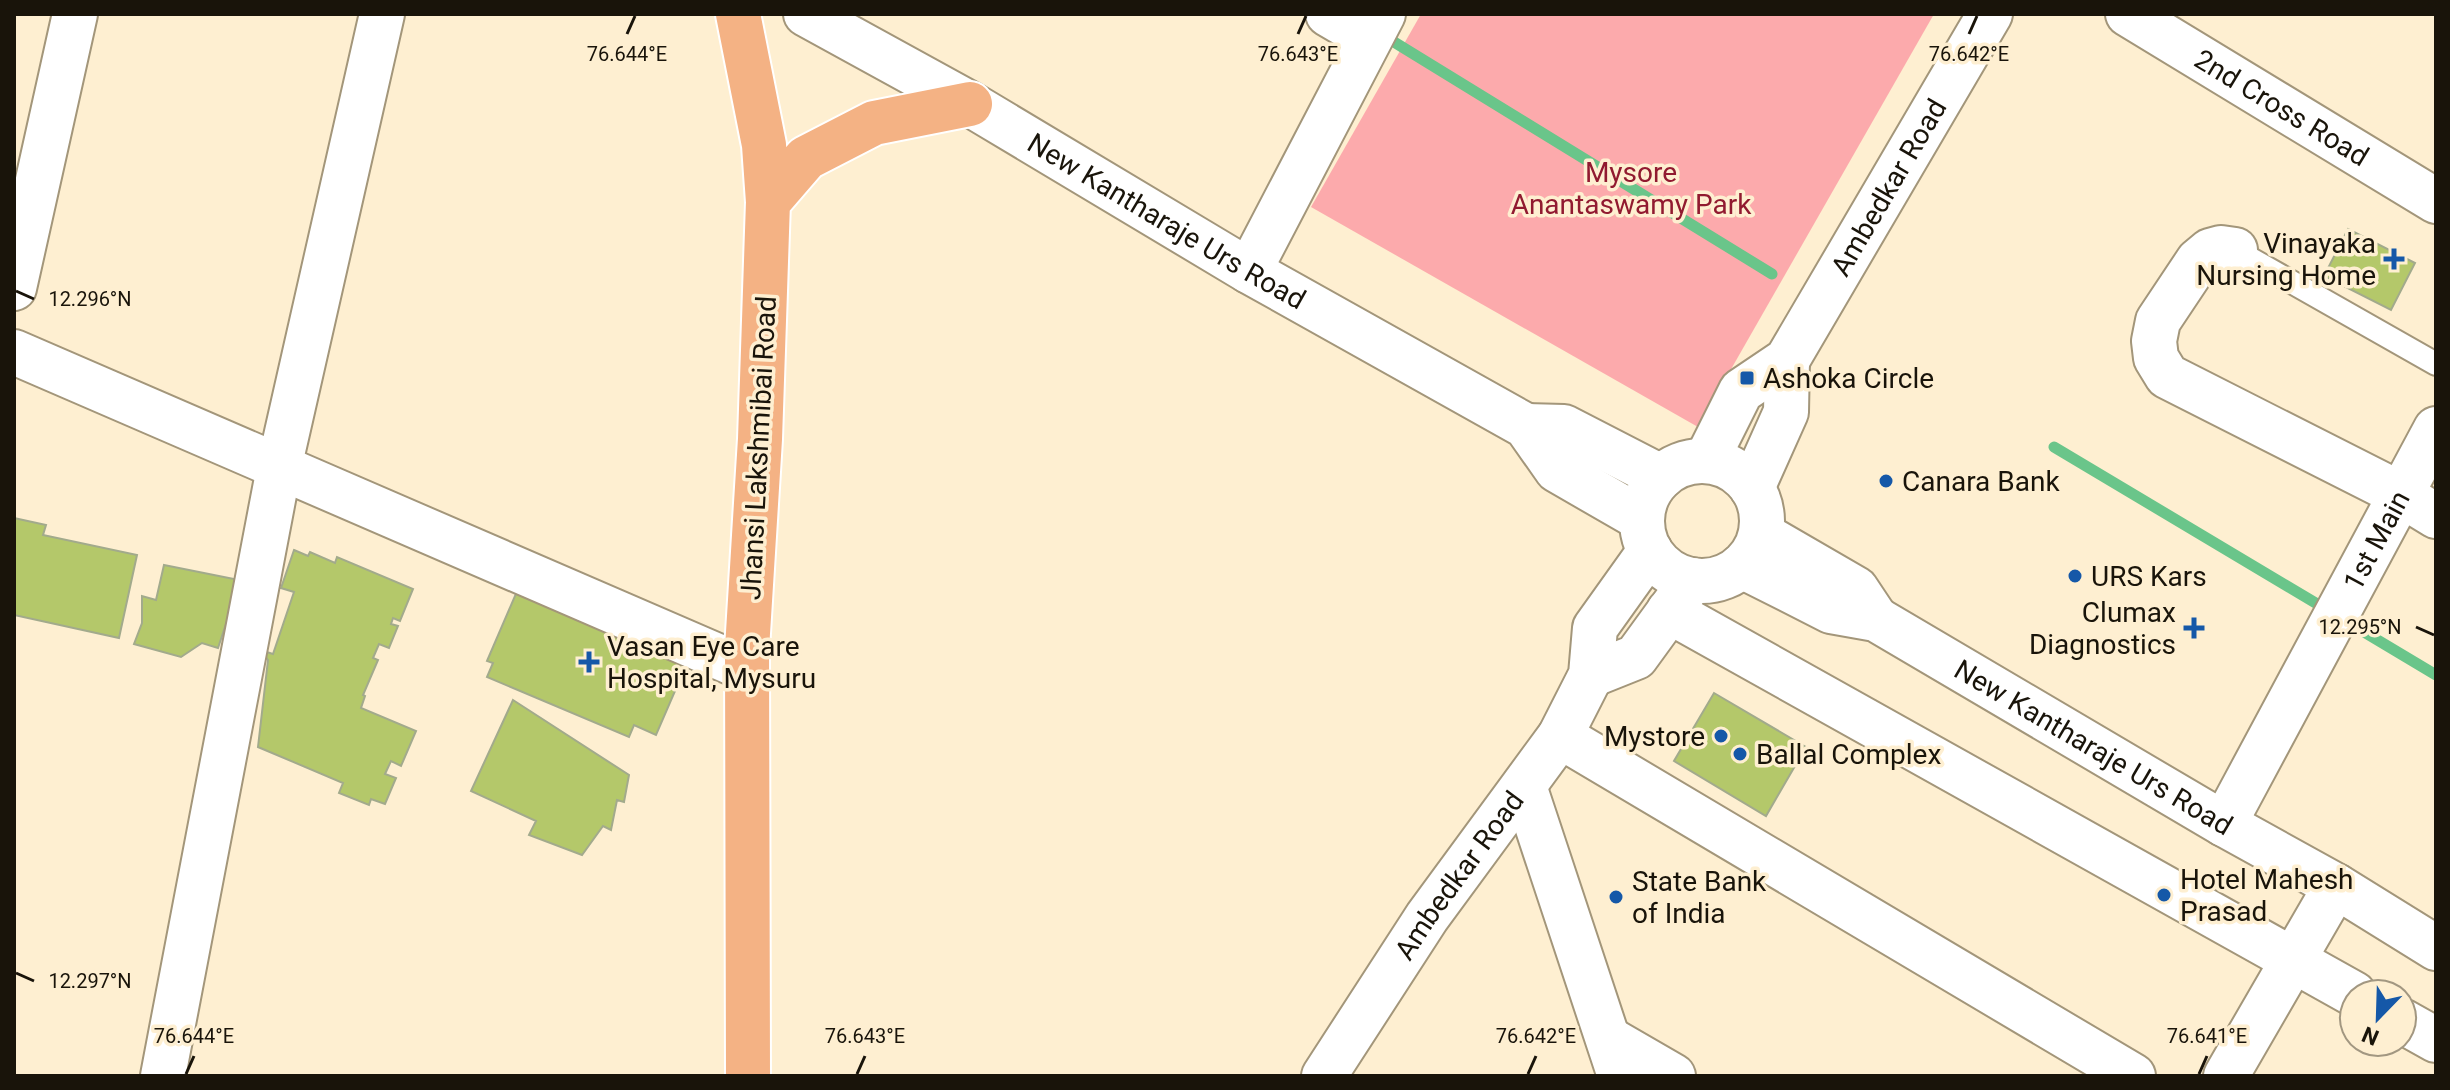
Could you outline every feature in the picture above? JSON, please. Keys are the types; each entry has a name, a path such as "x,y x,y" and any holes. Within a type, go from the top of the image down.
{"main road":[{"name":"Jhansi Lakshmibai Road","path":"738,14 764,145 768,202 760,439 747,669 748,1076"},
{"path":"768,202 806,158 874,123 970,104"}],"street":[{"path":"14,288 75,14"},
{"path":"163,1076 279,468 382,14"},
{"name":"New Kantharaje Urs Road","path":"806,14 970,104 1249,271 1526,426 1557,470 1646,535"},
{"path":"1249,271 1368,41 1328,14"},
{"name":"Ambedkar Road","path":"1706,461 1741,391 1787,360 1990,14"},
{"name":"2nd Cross Road","path":"2128,14 2436,201"},
{"path":"2235,250 2221,248 2210,251 2198,261 2158,321 2154,341 2156,358 2167,376 2418,505"},
{"path":"14,352 747,669"},
{"name":"Ambedkar Road","path":"1752,488 1786,412 1787,360"},
{"name":"New Kantharaje Urs Road","path":"1526,426 1564,427 1661,477"},
{"name":"1st Main","path":"2224,824 2348,593 2418,505 2436,429"},
{"path":"1591,675 1636,657 1680,596 1718,578 1752,550 1762,518 1759,502 1744,478 1720,464 1690,462 1674,468 1661,477 1644,503 1646,535 1661,564 1675,574 1680,596 2338,985"},
{"name":"Ambedkar Road","path":"1324,1076 1427,917 1560,736 1591,675 1595,628 1646,535"},
{"name":"New Kantharaje Urs Road","path":"1752,550 1856,589 1876,619 2224,824 2336,886 2436,948"},
{"path":"1560,736 2133,1076"},
{"path":"1524,786 1614,1058 1673,1076"},
{"path":"2226,1076 2336,886"},
{"path":"2418,1030 2436,1040"}],"lane":[{"path":"2235,250 2436,364"}],"green space":[{"name":"Mysore Anantaswamy Park","path":"1421,14 1934,14 1698,427 1311,207"}],"building":[{"path":"2348,229 2415,263 2391,310 2324,276"},
{"path":"14,518 46,525 43,535 137,555 119,638 14,615"},
{"path":"294,550 308,556 310,552 335,563 337,557 413,589 400,621 393,618 391,624 398,626 389,648 379,644 373,658 378,660 363,695 361,708 416,731 401,766 391,761 385,774 396,778 385,804 371,799 369,805 339,793 343,783 258,747 268,660 260,650 273,654 294,592 281,588"},
{"path":"164,565 254,583 246,625 227,621 218,648 202,643 181,657 134,644 142,623 142,596 156,600"},
{"name":"Vasan Eye Care Hospital, Mysuru","path":"518,589 688,661 656,735 634,725 629,737 487,677 493,663 487,661"},
{"name":"Ballal Complex","path":"1714,693 1806,747 1766,816 1674,761"},
{"path":"513,700 629,775 624,802 617,800 611,830 603,826 582,855 529,835 536,821 471,791"}],"waterway":[{"path":"1381,34 1772,274"},
{"path":"2054,447 2329,611"},
{"path":"2344,620 2436,675"}],"place":[{"name":"Vinayaka Nursing Home","path":"2394,259"},
{"name":"Ashoka Circle","path":"1747,378"},
{"name":"Canara Bank","path":"1886,481"},
{"name":"URS Kars","path":"2075,576"},
{"name":"Clumax Diagnostics","path":"2194,628"},
{"name":"Vasan Eye Care Hospital, Mysuru","path":"589,662"},
{"name":"Mystore","path":"1721,736"},
{"name":"Ballal Complex","path":"1740,754"},
{"name":"Hotel Mahesh Prasad","path":"2164,895"},
{"name":"State Bank of India","path":"1616,897"}]}
